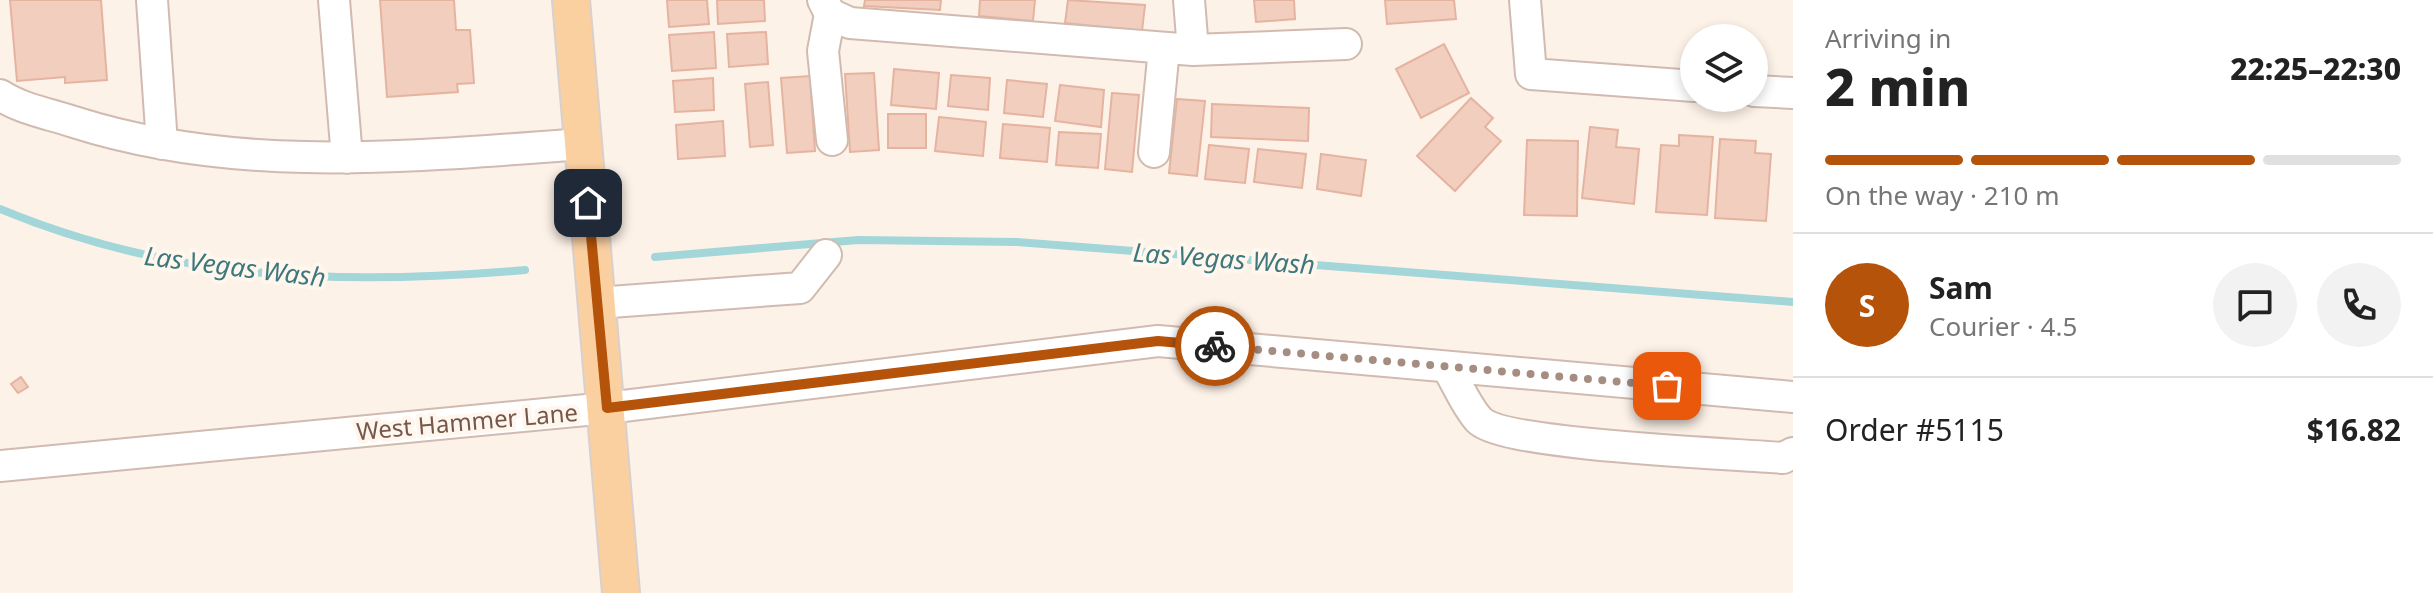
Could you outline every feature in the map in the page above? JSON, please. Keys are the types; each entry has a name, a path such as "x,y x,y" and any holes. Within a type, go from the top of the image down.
{"main road":[{"path":"571,0 621,593"}],"street":[{"path":"152,0 162,144"},
{"path":"334,0 347,158"},
{"path":"1154,152 1189,0"},
{"path":"1525,0 1531,74 1680,85"},
{"path":"832,140 823,51 826,7 850,23 1178,49 1346,44"},
{"path":"1768,92 1793,93"},
{"path":"0,95 129,139 247,157 347,158 584,144"},
{"path":"597,303 800,288 826,255"},
{"name":"West Hammer Lane","path":"0,466 607,408 1158,341 1793,397"},
{"path":"1447,367 1480,421 1500,430 1566,441 1783,458 1793,453"}],"building":[{"path":"10,0 101,0 107,80 65,83 65,77 17,81"},
{"path":"380,0 454,0 456,30 470,30 474,83 457,84 458,92 387,97"},
{"path":"667,0 707,0 709,24 669,27"},
{"path":"717,0 764,0 765,21 718,24"},
{"path":"865,0 941,0 940,10 864,6"},
{"path":"980,0 1035,0 1033,21 979,16"},
{"path":"1068,0 1145,5 1142,31 1065,23"},
{"path":"1254,0 1294,0 1295,19 1256,22"},
{"path":"1385,0 1454,0 1456,19 1387,24"},
{"path":"714,32 716,68 672,71 669,35"},
{"path":"766,32 768,64 729,67 727,34"},
{"path":"1444,44 1469,93 1421,118 1396,69"},
{"path":"894,69 939,73 936,109 891,105"},
{"path":"874,73 879,150 850,152 845,74"},
{"path":"951,75 990,78 988,110 948,106"},
{"path":"810,76 815,151 787,153 781,78"},
{"path":"713,78 714,110 675,112 673,81"},
{"path":"1007,80 1047,84 1043,117 1004,113"},
{"path":"768,82 773,145 750,147 745,84"},
{"path":"1060,85 1104,90 1101,127 1055,121"},
{"path":"1112,93 1139,95 1132,172 1105,169"},
{"path":"1471,98 1493,118 1485,127 1501,141 1455,191 1417,156"},
{"path":"1177,99 1205,101 1197,176 1169,173"},
{"path":"1212,104 1309,108 1308,141 1211,137"},
{"path":"888,114 926,114 926,148 888,148"},
{"path":"939,117 986,122 983,156 935,151"},
{"path":"723,121 725,156 678,159 676,125"},
{"path":"1003,124 1050,128 1047,162 1000,158"},
{"path":"1590,127 1618,130 1616,147 1639,149 1634,204 1582,198"},
{"path":"1059,132 1101,134 1098,168 1056,165"},
{"path":"1679,135 1713,137 1707,215 1656,212 1661,145 1679,146"},
{"path":"1720,139 1756,141 1755,153 1771,154 1766,221 1715,218"},
{"path":"1527,140 1578,141 1577,216 1524,215"},
{"path":"1209,145 1249,149 1245,183 1205,179"},
{"path":"1258,149 1306,154 1302,188 1254,182"},
{"path":"1321,154 1366,160 1361,196 1317,189"},
{"path":"21,377 28,387 18,393 11,384"}],"waterway":[{"name":"Las Vegas Wash","path":"0,209 65,233 129,251 258,272 324,277 390,277 525,270"},
{"name":"Las Vegas Wash","path":"655,257 858,240 1017,242 1793,302"}],"way so far":[{"path":"1215,346 1667,386"}],"route":[{"path":"588,203 607,408 1158,341 1215,346"}]}
